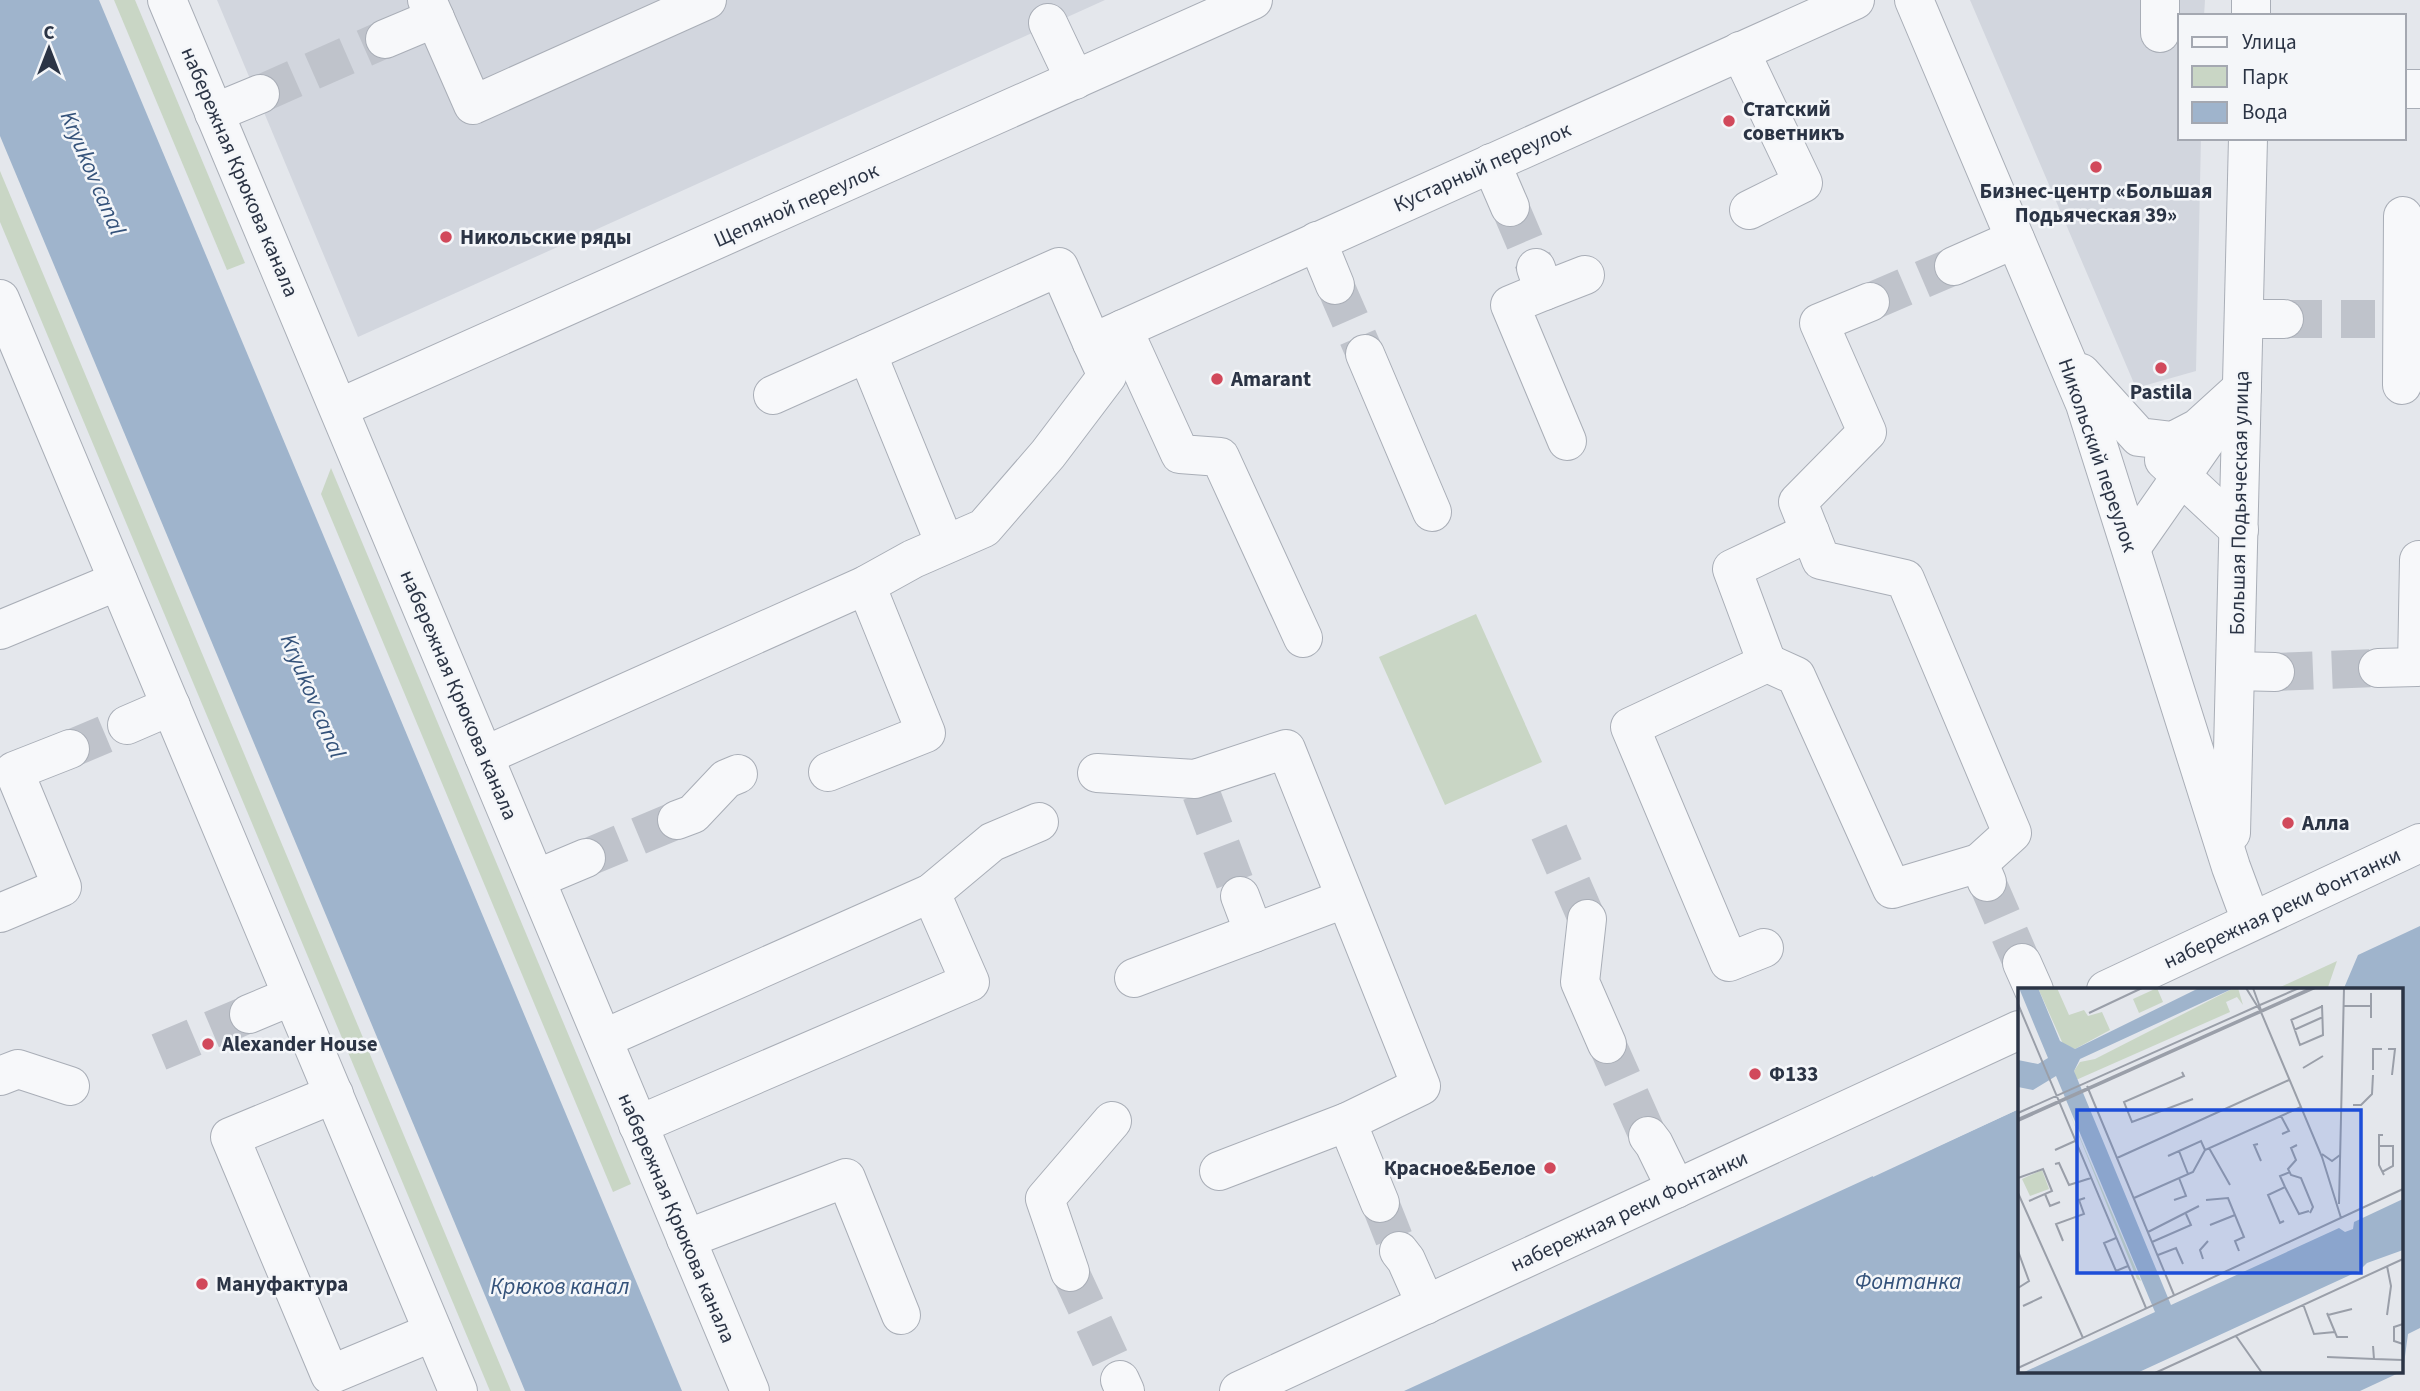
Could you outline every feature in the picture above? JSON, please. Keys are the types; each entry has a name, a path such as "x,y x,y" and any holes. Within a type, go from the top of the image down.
{"street":[{"name":"набережная Крюкова канала","path":"167,0 750,1391"},
{"path":"385,39 431,9 473,105 707,0"},
{"name":"Щепяной переулок","path":"339,408 1253,0"},
{"name":"Кустарный переулок","path":"1108,335 1855,0"},
{"name":"Никольский переулок","path":"1914,0 2085,404 2231,867 2251,921"},
{"path":"1048,23 1075,80"},
{"path":"1740,51 1803,183 1749,210"},
{"path":"214,113 260,94"},
{"name":"Большая Подьяческая улица","path":"2231,867 2248,140"},
{"path":"1491,163 1510,207"},
{"path":"2402,385 2388,318 2403,216"},
{"path":"1954,266 2015,239"},
{"path":"1317,241 1335,285"},
{"path":"773,394 1059,267 1108,335 1180,454 1220,457 1303,638"},
{"path":"1567,441 1510,305 1540,279 1585,275"},
{"path":"0,299 458,1391"},
{"path":"1810,532 1732,569 1767,663 1796,676 1892,889 1983,873 2012,833 1905,579 1821,560 1810,532 1798,502 1867,432 1819,323 1870,302"},
{"path":"2244,319 2284,319"},
{"path":"484,756 866,585 913,559 984,528 1048,454 1107,376 1108,335"},
{"path":"2062,350 2139,437 2239,530"},
{"path":"867,353 945,544"},
{"path":"1365,354 1432,512"},
{"path":"2139,437 2173,440 2198,428 2242,388"},
{"path":"2131,548 2242,388"},
{"path":"2378,668 2417,667 2419,560"},
{"path":"0,630 118,582"},
{"path":"828,772 926,733 866,585"},
{"path":"1765,948 1729,962 1630,727 1767,663"},
{"path":"2174,684 2190,697 2213,698 2235,678 2275,672"},
{"path":"127,725 171,706"},
{"path":"0,913 62,887 14,771 70,749"},
{"path":"1097,773 1198,786 1286,750 1420,1086 1347,1122 1219,1171"},
{"path":"677,820 693,814 726,779 738,774"},
{"path":"603,1039 931,893 992,842 1039,822"},
{"name":"набережная реки Фонтанки","path":"2110,988 2420,843"},
{"path":"536,879 586,858"},
{"path":"638,1125 970,982 931,893"},
{"path":"1240,896 1254,933"},
{"path":"1134,978 1344,899"},
{"path":"1587,919 1580,982 1607,1044"},
{"path":"249,1014 292,996"},
{"name":"набережная реки Фонтанки","path":"1239,1391 2018,1030"},
{"path":"0,1076 18,1069 70,1086"},
{"path":"334,1094 230,1137 330,1375 433,1332"},
{"path":"1070,1272 1045,1199 1112,1121"},
{"path":"1347,1122 1380,1203"},
{"path":"1647,1136 1654,1144 1676,1189"},
{"path":"686,1239 846,1178 901,1315"},
{"path":"1399,1251 1406,1260 1426,1304"}],"shaded area":[{"name":"Никольские ряды","path":"217,0 1105,0 358,337"},
{"name":"Бизнес-центр «Большая Подьяческая 39»","path":"1970,0 2205,0 2204,14 2178,14 2178,140 2201,140 2196,371 2136,388"}],"green space":[{"path":"114,0 135,0 245,263 227,270"},
{"path":"0,171 511,1391 490,1391 0,222"},
{"path":"331,468 631,1184 613,1192 321,494"},
{"path":"1476,614 1542,762 1445,805 1379,657"},
{"path":"2337,961 2328,988 2278,988"}],"water":[{"name":"Крюков канал","path":"0,0 99,0 682,1391 525,1391 0,136"},
{"path":"2420,926 2420,1328 2408,1334 2403,1371 2402,988 2344,988 2358,955"},
{"name":"Фонтанка","path":"2018,1109 2018,1374 2397,1374 2360,1391 1404,1391"}],"pier":[{"path":"2018,1106 2018,1109 1873,1177 1872,1174"}],"tunnel":[{"path":"260,94 385,39"},
{"path":"1510,207 1536,268"},
{"path":"1870,302 1954,266"},
{"path":"1335,285 1365,354"},
{"path":"2284,319 2375,319"},
{"path":"2275,672 2378,668"},
{"path":"70,749 127,725"},
{"path":"1201,793 1240,896"},
{"path":"586,858 677,820"},
{"path":"1549,832 1587,919"},
{"path":"1987,882 2022,963"},
{"path":"159,1052 249,1014"},
{"path":"1607,1044 1648,1136"},
{"path":"1380,1203 1399,1251"},
{"path":"1070,1272 1120,1380"}],"place":[{"name":"Статский советникъ","path":"1729,121"},
{"name":"Бизнес-центр «Большая Подьяческая 39»","path":"2096,167"},
{"name":"Никольские ряды","path":"446,237"},
{"name":"Pastila","path":"2161,368"},
{"name":"Amarant","path":"1217,379"},
{"name":"Алла","path":"2288,823"},
{"name":"Alexander House","path":"208,1044"},
{"name":"Ф133","path":"1755,1074"},
{"name":"Красное&Белое","path":"1550,1168"},
{"name":"Мануфактура","path":"202,1284"}],"water label":[{"name":"Kryukov canal","path":"93,173"},
{"name":"Kryukov canal","path":"313,696"}]}
